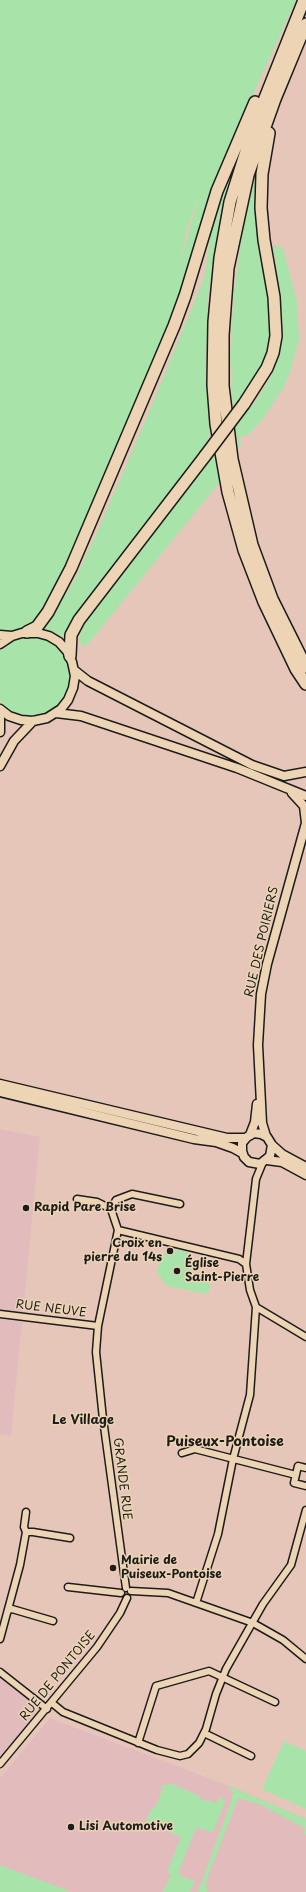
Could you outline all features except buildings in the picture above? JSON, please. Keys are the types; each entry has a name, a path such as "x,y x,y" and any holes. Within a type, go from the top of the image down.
{"highway":[{"path":"27,632 37,627 48,612 71,568 179,312 210,210 224,172 304,0"},
{"path":"304,0 257,117 230,202 220,258 214,322 213,385 216,424 228,492 244,550 264,602 296,669 306,684"},
{"path":"70,656 71,635 79,620 244,404 267,368 275,345 275,308 262,222 262,174 269,132 304,28"},
{"path":"304,28 265,126 248,174 236,223 228,268 223,335 223,386 232,459 252,545 272,599 306,667"}],"main road":[{"path":"0,644 12,636 27,632 38,633 54,639 63,646 70,656 74,670 74,682 71,694 65,705 56,713 47,718 33,721 15,718 0,709"},
{"path":"0,635 12,636"},
{"path":"74,670 88,681 270,773 284,776 306,772"},
{"path":"56,713 81,716 237,768 306,796"},
{"path":"0,717 0,732"},
{"path":"0,766 14,741 33,721"},
{"path":"283,787 302,802 305,811 306,823"},
{"name":"RUE DES POIRIERS","path":"259,1069 258,1026 262,986 289,880 306,823"},
{"path":"259,1069 262,1123 266,1136 272,1145 282,1154 306,1167"},
{"path":"242,1153 242,1145 256,1119 259,1069"},
{"path":"0,1084 227,1138 248,1136 257,1133 266,1136"},
{"path":"0,1092 194,1139 216,1142 242,1153 251,1163 265,1161 282,1162 306,1175"},
{"path":"265,1161 272,1153 272,1145"}],"street":[{"path":"196,1603 218,1534 233,1459 250,1395 256,1307 250,1290 246,1264 256,1180 265,1161"},
{"path":"251,1163 256,1180"},
{"path":"111,1209 116,1200 132,1194 180,1204"},
{"path":"77,1199 97,1202 111,1209 118,1230 239,1259 246,1264"},
{"name":"GRANDE RUE","path":"118,1230 98,1326 96,1352 128,1589"},
{"path":"256,1307 306,1337"},
{"name":"RUE NEUVE","path":"0,1314 98,1326"},
{"path":"182,1453 195,1449 296,1475"},
{"path":"306,1468 298,1466 294,1482 306,1486"},
{"path":"52,1703 62,1712 156,1750 180,1756 188,1754 199,1743 204,1733 211,1716 216,1694 223,1676 263,1604 291,1565 306,1510"},
{"path":"0,1639 26,1532 24,1527 26,1512"},
{"path":"26,1532 70,1538"},
{"path":"68,1587 121,1593"},
{"path":"121,1593 123,1589 168,1593 253,1623 283,1640 306,1659"},
{"path":"121,1593 122,1597 127,1598 131,1595 128,1589"},
{"name":"RUE DE PONTOISE","path":"0,1764 97,1647 120,1613 127,1598"},
{"path":"8,1610 53,1621"},
{"path":"138,1743 156,1686 209,1671 223,1676 275,1702"},
{"path":"0,1672 47,1709"},
{"path":"204,1733 251,1756"}],"shaded area":[{"path":"0,1129 40,1137 11,1436 0,1434"},
{"path":"0,1678 32,1703 36,1709 36,1714 0,1756"},
{"path":"50,1718 240,1790 306,1819 306,1892 0,1892 0,1778"}],"green space":[{"path":"0,0 296,0 224,158 212,190 185,285 153,366 101,482 89,516 55,592 36,622 25,629 8,632 0,630","holes":["199,197 180,262 187,229"]},
{"path":"234,162 220,215 208,298 206,371 210,440 62,636 40,629 73,583 94,539 143,426 204,278 211,234 209,229 218,201"},
{"path":"259,172 260,245 269,304 270,339 264,363 251,387 233,410 230,355 234,294 243,224 256,173"},
{"path":"273,244 283,248 297,301 299,340 290,372 283,389 262,420 249,434 240,437 241,445 239,449 235,427 259,396 271,376 282,339 282,314"},
{"path":"215,454 220,481 89,643 83,647 79,641 82,627"},
{"path":"26,637 41,638 55,645 65,657 70,672 68,688 61,702 50,711 36,716 21,715 7,709 0,701 0,651 11,642"},
{"path":"167,1248 187,1252 187,1256 196,1266 192,1271 211,1286 207,1294 167,1286 156,1271"},
{"path":"284,1741 306,1751 306,1809 262,1789"},
{"path":"172,1784 200,1796 200,1799 206,1801 208,1800 217,1803 220,1796 225,1801 213,1832 199,1828 195,1830 179,1871 180,1876 195,1881 190,1892 163,1892 171,1874 167,1872 181,1837 146,1822 152,1807 155,1808 163,1788 159,1786"},
{"path":"227,1785 306,1819 306,1835 304,1834 305,1828 259,1804 238,1798 206,1882 207,1892 198,1892 232,1799 233,1792"},
{"path":"0,1865 69,1891 69,1892 0,1892"}],"place":[{"name":"Rapid Pare Brise","path":"26,1208"},
{"name":"Croix en pierre du 14s","path":"170,1251"},
{"name":"Église Saint-Pierre","path":"177,1271"},
{"name":"Mairie de Puiseux-Pontoise","path":"113,1568"},
{"name":"Lisi Automotive","path":"71,1827"}],"district":[{"name":"Le Village","path":"83,1420"},
{"name":"Puiseux-Pontoise","path":"225,1442"}]}
